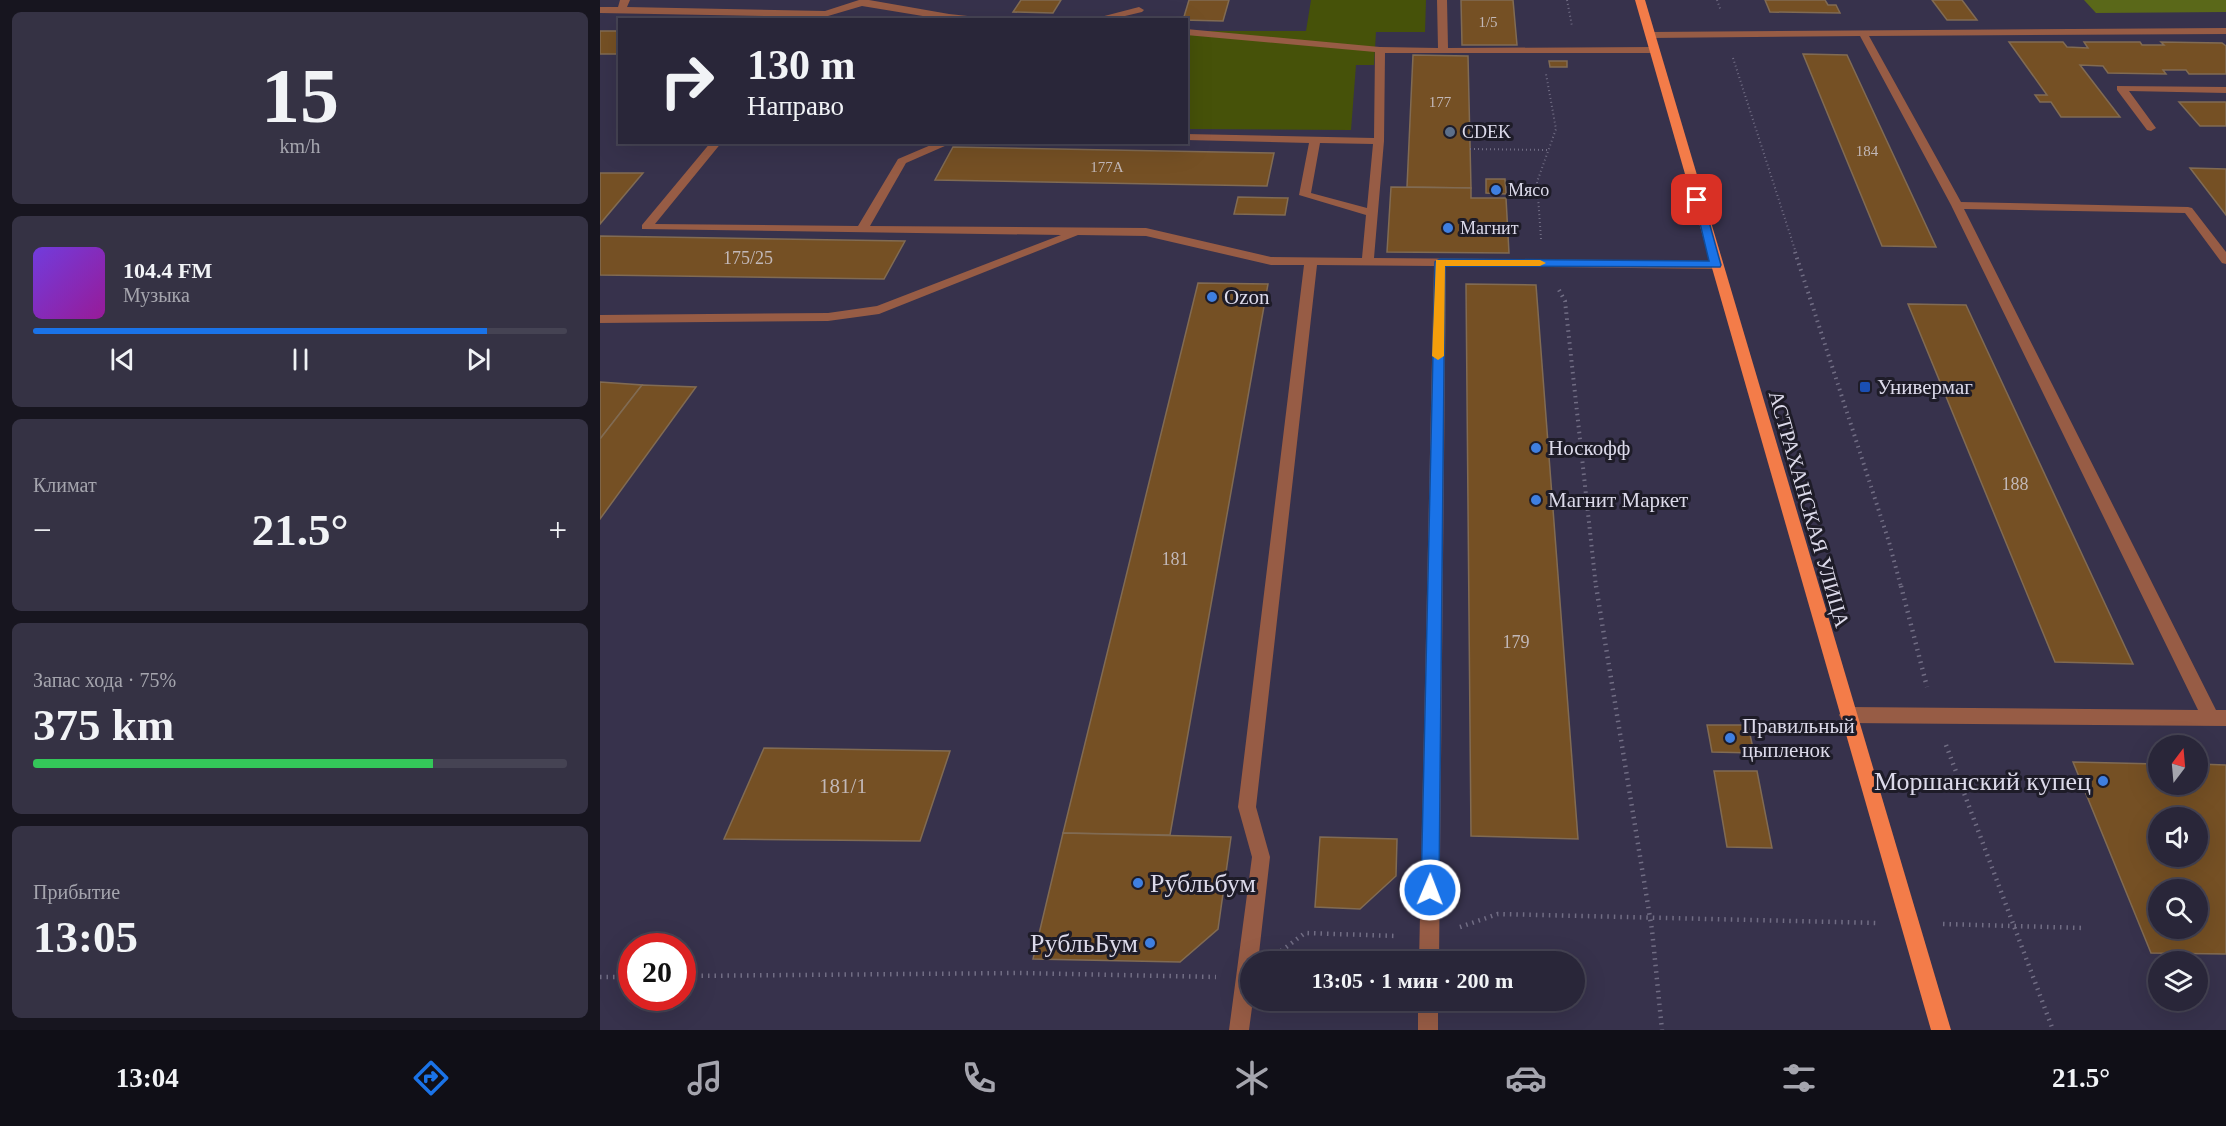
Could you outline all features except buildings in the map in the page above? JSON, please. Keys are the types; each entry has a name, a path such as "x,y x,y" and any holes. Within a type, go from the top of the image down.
{"main road":[{"name":"АСТРАХАНСКАЯ УЛИЦА","path":"1640,0 1941,1030"}],"lane":[{"path":"621,10 625,0"},
{"path":"1111,18 1137,15 1141,0"},
{"path":"1442,0 1443,51"},
{"path":"600,10 822,17 863,2 966,18"},
{"path":"1650,35 2226,30"},
{"path":"1188,32 1380,50 1654,51"},
{"path":"1848,715 2218,718 1957,205 1864,34"},
{"path":"1368,261 1379,141 1380,50"},
{"path":"2151,128 2121,88 2226,90"},
{"path":"1188,137 1379,141"},
{"path":"1315,140 1305,195 1372,213"},
{"path":"715,144 646,227 1146,231 1271,261 1716,265"},
{"path":"862,229 902,161 944,144"},
{"path":"1957,205 2188,210 2226,260"},
{"path":"600,319 828,317 879,310 1081,231"},
{"path":"1249,951 1261,858 1247,807 1311,261"},
{"path":"1429,951 1440,262"},
{"path":"1239,1030 1242,1011"},
{"path":"1428,1011 1428,1030"}],"path":[{"path":"1567,0 1573,35 1542,51 1556,129 1536,182 1543,263 1565,301 1598,602 1650,918 1662,1030"},
{"path":"1717,0 1730,36 1735,69 1889,542 1934,716 2016,926 2053,1030"},
{"path":"1470,149 1548,150"},
{"path":"1281,951 1305,933 1429,937 1498,914 2084,928"},
{"path":"696,976 1021,973 1240,978"},
{"path":"600,977 618,977"}],"green space":[{"path":"1311,0 1426,0 1425,32 1376,32 1374,65 1356,65 1351,130 1188,129 1188,31 1306,31"},
{"path":"2084,0 2226,0 2226,12 2096,13"}],"slow traffic":[{"path":"1438,356 1440,262 1540,263"}],"place":[{"name":"CDEK","path":"1450,132"},
{"name":"Мясо","path":"1496,190"},
{"name":"Магнит","path":"1448,228"},
{"name":"Ozon","path":"1212,297"},
{"name":"Универмаг","path":"1865,387"},
{"name":"Носкофф","path":"1536,448"},
{"name":"Магнит Маркет","path":"1536,500"},
{"name":"Правильный цыпленок","path":"1730,738"},
{"name":"Моршанский купец","path":"2103,781"},
{"name":"Рубльбум","path":"1138,883"},
{"name":"РубльБум","path":"1150,943"}],"route":[{"path":"1430,890 1440,262 1716,265 1697,200"}]}
